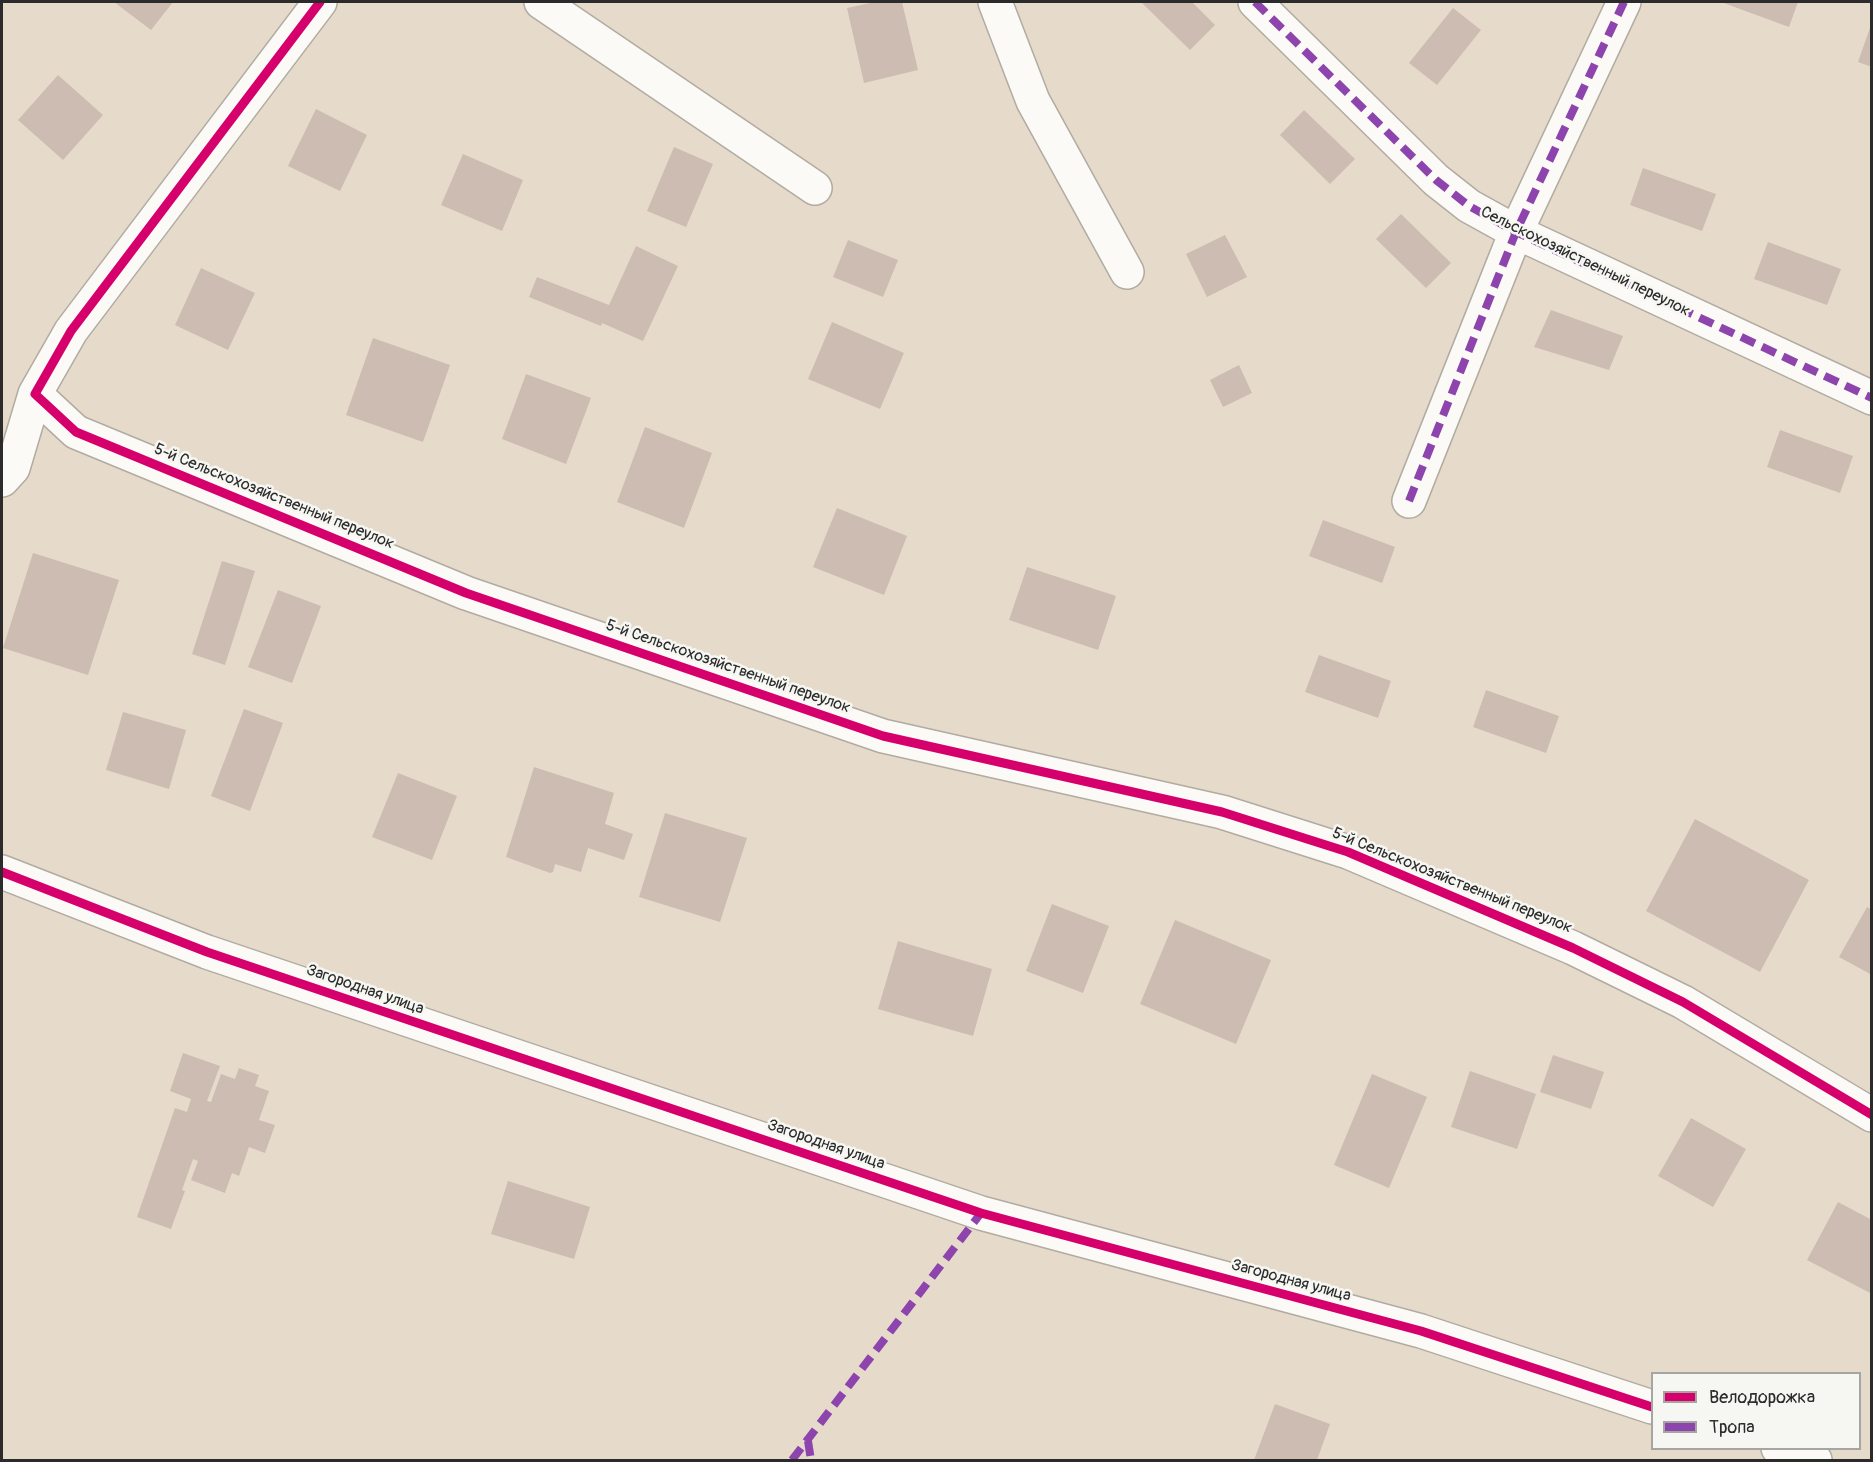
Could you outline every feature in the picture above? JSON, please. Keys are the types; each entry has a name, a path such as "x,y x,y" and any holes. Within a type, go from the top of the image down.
{"street":[{"path":"2,480 12,468 35,394 71,331 320,2"},
{"path":"541,2 815,188"},
{"path":"995,2 1033,101 1128,272"},
{"name":"Сельскохозяйственный переулок","path":"1255,2 1436,180 1469,206 1516,232 1872,398"},
{"path":"1409,501 1516,232 1624,2"},
{"name":"5-й Сельскохозяйственный переулок","path":"35,394 76,432 466,593 883,736 1222,812 1348,852 1573,948 1683,1002 1872,1115"},
{"name":"Загородная улица","path":"2,872 207,952 981,1213 1422,1331 1651,1406"},
{"path":"1781,1450 1815,1461"}],"building":[{"path":"114,2 173,2 151,30"},
{"path":"875,2 902,2 918,70 864,83 847,8"},
{"path":"1141,2 1192,2 1215,25 1190,50"},
{"path":"1721,2 1798,2 1789,27"},
{"path":"1453,8 1481,30 1437,85 1409,63"},
{"path":"1872,25 1872,67 1858,62"},
{"path":"58,75 103,115 63,160 18,120"},
{"path":"316,109 367,135 340,191 288,166"},
{"path":"1304,110 1355,159 1330,184 1280,135"},
{"path":"674,147 713,164 686,227 647,211"},
{"path":"463,154 523,180 502,231 441,205"},
{"path":"1643,168 1716,194 1702,231 1630,205"},
{"path":"1401,214 1451,263 1426,288 1376,239"},
{"path":"1225,235 1247,277 1207,297 1186,254"},
{"path":"848,240 898,260 883,297 833,277"},
{"path":"1768,242 1841,269 1827,305 1754,279"},
{"path":"636,246 678,266 643,341 602,323 601,326 529,297 537,277 609,305"},
{"path":"201,268 255,293 228,350 175,325"},
{"path":"1551,310 1623,336 1609,370 1534,347"},
{"path":"832,322 904,353 880,409 808,379"},
{"path":"373,338 450,365 423,442 346,415"},
{"path":"1239,365 1252,393 1223,407 1210,380"},
{"path":"526,374 591,398 566,464 502,439"},
{"path":"645,427 712,453 684,528 617,502"},
{"path":"1780,430 1853,456 1840,493 1767,467"},
{"path":"837,508 907,536 884,595 813,567"},
{"path":"1323,520 1395,547 1382,583 1309,556"},
{"path":"33,553 119,580 88,675 3,648"},
{"path":"222,561 255,571 225,665 192,654"},
{"path":"1027,567 1116,596 1098,650 1009,620"},
{"path":"278,590 321,606 292,683 248,667"},
{"path":"1319,655 1391,681 1378,718 1305,692"},
{"path":"1486,690 1559,716 1546,753 1473,727"},
{"path":"244,709 283,723 250,811 211,796"},
{"path":"123,712 186,730 169,789 106,770"},
{"path":"534,767 614,793 605,824 633,834 624,860 588,848 581,872 555,864 553,872 550,873 506,857"},
{"path":"398,773 457,796 432,860 372,837"},
{"path":"665,813 747,838 720,922 639,897"},
{"path":"1695,819 1809,880 1760,972 1646,911"},
{"path":"1052,904 1109,926 1083,993 1026,971"},
{"path":"1867,907 1872,910 1872,975 1839,957"},
{"path":"1175,920 1271,960 1236,1044 1140,1004"},
{"path":"898,941 992,969 973,1036 878,1009"},
{"path":"183,1053 220,1066 207,1101 211,1102 221,1074 235,1079 239,1068 259,1075 255,1086 269,1091 259,1120 275,1125 265,1153 249,1147 239,1176 232,1173 225,1193 191,1180 198,1161 193,1159 182,1190 185,1191 171,1229 137,1217 175,1108 187,1112 191,1099 170,1091"},
{"path":"1553,1055 1604,1072 1591,1109 1540,1092"},
{"path":"1470,1071 1536,1094 1517,1149 1451,1127"},
{"path":"1372,1074 1427,1097 1389,1188 1334,1165"},
{"path":"1691,1118 1746,1149 1713,1207 1658,1176"},
{"path":"508,1181 590,1207 574,1259 491,1234"},
{"path":"1838,1202 1872,1220 1872,1294 1807,1260"},
{"path":"1275,1404 1330,1424 1317,1460 1254,1460"}],"marked path":[{"path":"1255,2 1436,180 1469,206 1516,232 1872,398"},
{"path":"1409,501 1516,232 1624,2"},
{"path":"792,1460 981,1213"},
{"path":"808,1441 811,1460"}],"cycle path":[{"path":"320,2 71,331 35,394 76,432 466,593 883,736 1222,812 1348,852 1573,948 1683,1002 1872,1115"},
{"path":"2,872 207,952 981,1213 1421,1331 1651,1407"}]}
